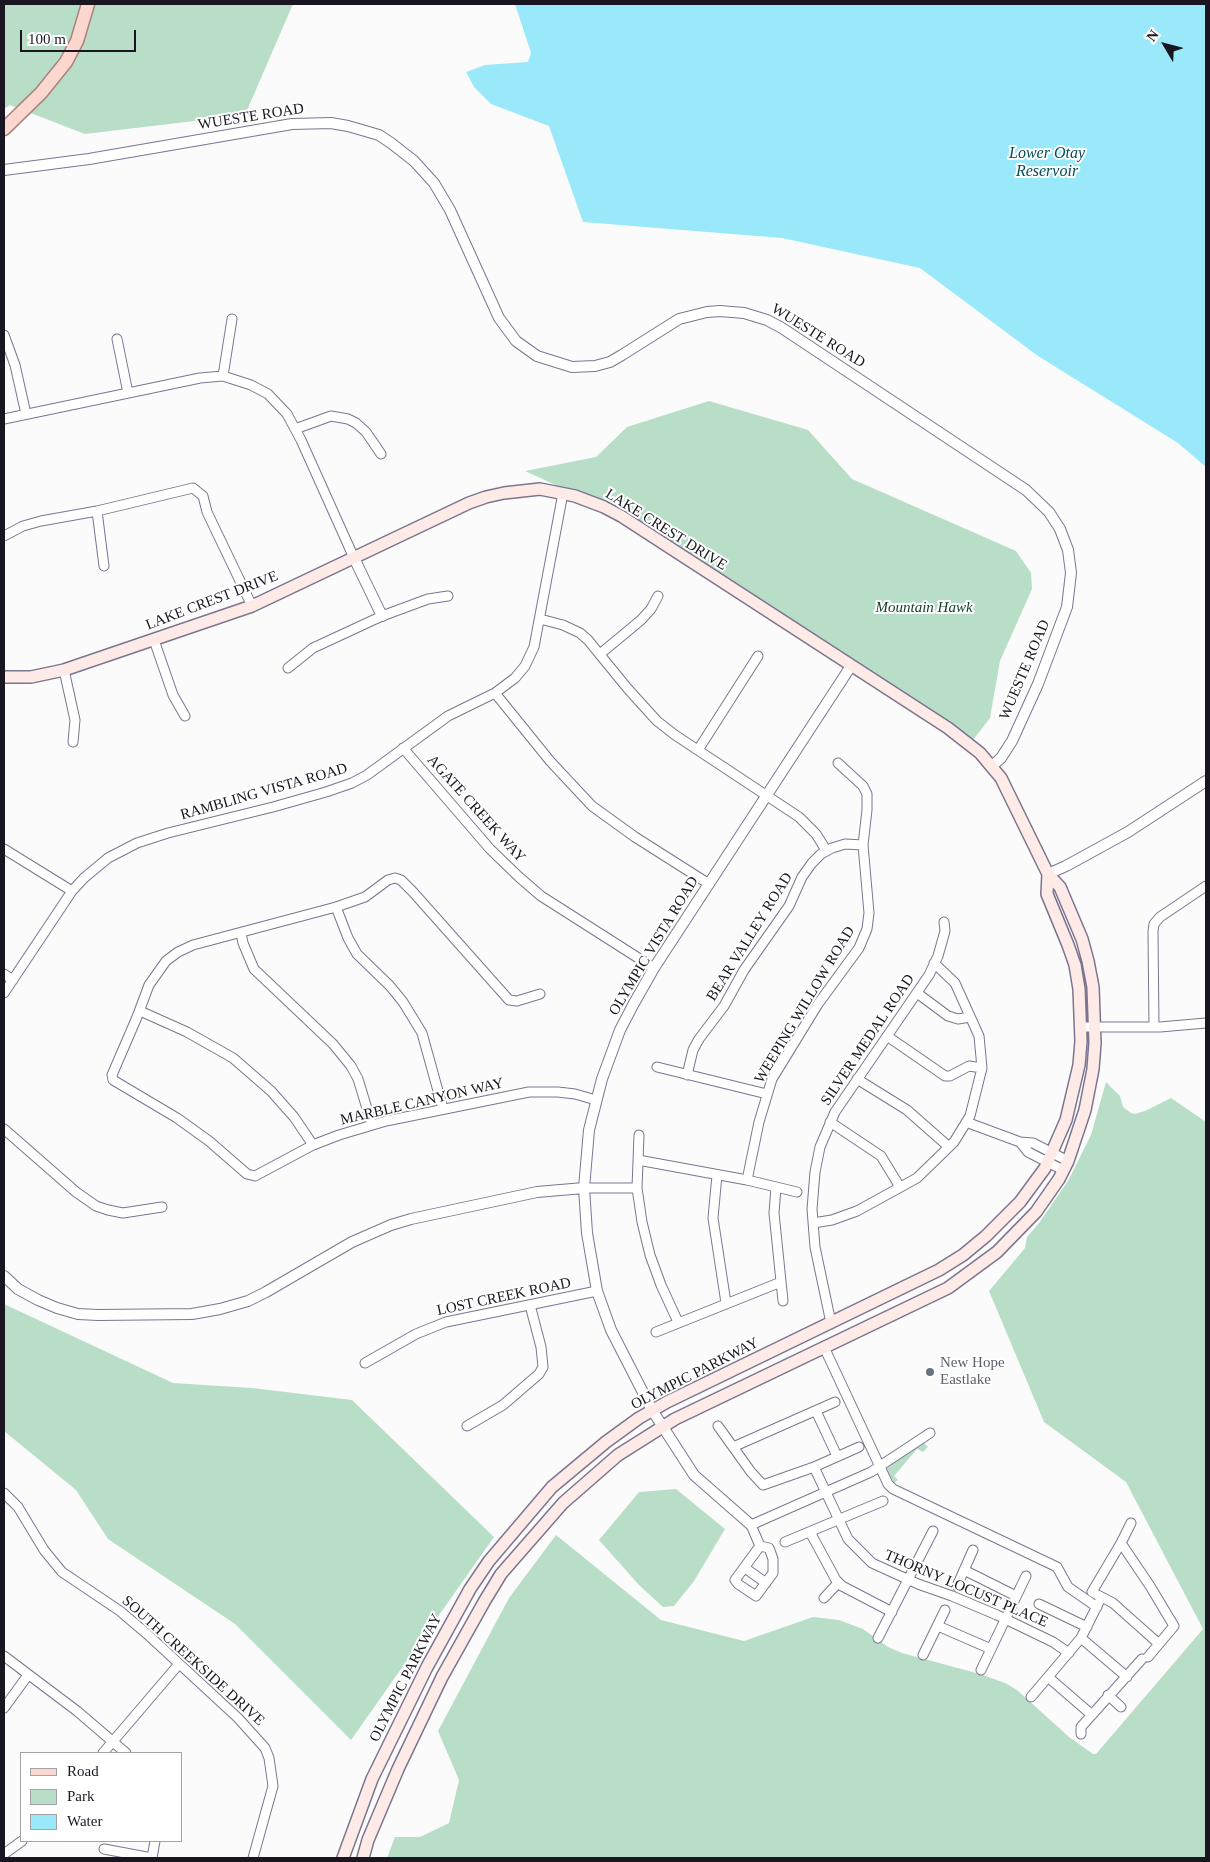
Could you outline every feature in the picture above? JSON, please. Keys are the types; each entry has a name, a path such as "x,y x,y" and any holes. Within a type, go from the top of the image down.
{"main road":[{"path":"4,129 41,93 66,62 79,36 88,4"},
{"name":"LAKE CREST DRIVE","path":"4,677 30,677 64,670 252,606 469,503 486,497 540,489 563,493 592,502 620,516 948,728 970,744 1001,778 1048,874 1060,887 1082,939 1093,987 1095,1028 1093,1069 1085,1110 1066,1166"},
{"name":"LAKE CREST DRIVE","path":"1048,874 1047,894 1068,945 1074,965 1079,989 1081,1027 1078,1065 1071,1105 1050,1158"},
{"name":"OLYMPIC PARKWAY","path":"343,1858 372,1779 423,1675 470,1588 489,1561 552,1487 606,1442 652,1410 940,1270 963,1255 997,1226 1020,1202 1050,1158"},
{"name":"OLYMPIC PARKWAY","path":"363,1858 368,1840 398,1768 442,1677 502,1574 563,1502 618,1455 675,1419 948,1288 997,1252 1036,1212 1066,1166"}],"street":[{"name":"WUESTE ROAD","path":"4,170 89,159 292,124 331,123 348,126 391,142 414,161 434,183 450,210 499,318 516,341 549,362 572,367 596,366 610,362 679,319 720,310 744,313 767,320 782,328 1026,490 1045,508 1060,529 1068,550 1071,573 1067,607 1038,684 1012,740 1001,758 992,766"},
{"path":"223,376 232,319"},
{"path":"4,335 15,365 26,414"},
{"path":"117,339 128,393"},
{"path":"4,419 200,378 223,376 251,385 268,394 287,414 295,428 382,616"},
{"path":"295,428 331,416 348,419 366,432 380,454"},
{"path":"4,536 23,526 41,521 97,511 193,488 202,496 252,606"},
{"name":"RAMBLING VISTA ROAD","path":"13,980 72,891 108,858 137,843 338,788 367,776 448,716 495,693 515,678 525,666 534,648 563,493"},
{"path":"97,511 104,566"},
{"path":"288,668 313,648 382,616 428,599 448,596"},
{"path":"600,654 641,620 651,609 658,596"},
{"path":"540,619 563,625 580,633 657,720 698,750 767,794 808,825 826,850 845,844 863,845"},
{"path":"154,640 173,695 185,716"},
{"path":"698,750 758,656"},
{"name":"OLYMPIC VISTA ROAD","path":"751,1524 694,1475 662,1427 618,1346 598,1290 587,1233 584,1188 589,1130 602,1079 620,1030 633,1005 654,968 851,666"},
{"path":"64,670 75,720 73,742"},
{"path":"495,693 550,762 592,806 629,833 709,884"},
{"name":"AGATE CREEK WAY","path":"403,748 490,849 524,882 541,896 654,968"},
{"name":"WEEPING WILLOW ROAD","path":"747,1180 759,1122 772,1079 818,1004 859,948 869,913 863,845 868,810 867,794 863,786 838,763"},
{"path":"1048,874 1128,832 1206,781"},
{"path":"4,849 72,891"},
{"name":"BEAR VALLEY ROAD","path":"687,1075 693,1050 699,1039 724,1006 744,970 789,906 812,863 826,850"},
{"path":"313,1145 297,1120 274,1095 233,1058 187,1032 140,1011 149,985 155,975 166,961 178,952 193,945 336,907 365,897 388,880 395,878 400,880 509,1000 517,1001 540,994"},
{"path":"1154,1027 1154,924 1160,917 1206,886"},
{"path":"336,907 348,938 357,954 390,986 403,1002 422,1033 443,1109"},
{"name":"SILVER MEDAL ROAD","path":"831,1323 815,1247 812,1209 815,1172 820,1147 835,1112 917,993 934,963 945,931 944,922"},
{"path":"241,933 243,943 254,969 333,1044 351,1066 358,1079 372,1125"},
{"path":"813,1223 832,1220 857,1210 917,1178 950,1147 970,1116 982,1068 979,1036 955,983 934,963"},
{"path":"4,974 13,980 4,993"},
{"path":"917,993 948,1016 958,1019 970,1016"},
{"name":"MARBLE CANYON WAY","path":"140,1011 112,1075 113,1080 188,1126 247,1174 255,1176 313,1145 372,1125 443,1109 529,1092 558,1092 596,1100"},
{"path":"1081,1027 1154,1027 1206,1023"},
{"path":"887,1036 945,1076 950,1076 965,1066 982,1068"},
{"path":"657,1067 767,1094"},
{"path":"857,1079 907,1110 950,1147"},
{"path":"830,1122 881,1156 900,1187"},
{"path":"966,1122 1020,1142 1033,1143 1050,1158 1066,1166"},
{"path":"4,1129 76,1192 96,1206 123,1213 162,1207"},
{"path":"640,1135 637,1188 642,1222 650,1256 678,1322"},
{"path":"638,1160 747,1180 797,1192"},
{"path":"717,1175 713,1218 726,1303"},
{"path":"776,1187 774,1213 783,1301"},
{"path":"4,1276 18,1288 38,1300 56,1308 78,1314 192,1314 220,1310 248,1301 352,1242 391,1224 411,1218 537,1192 584,1188 637,1188"},
{"path":"656,1332 780,1282"},
{"name":"LOST CREEK ROAD","path":"365,1363 430,1327 598,1290"},
{"path":"467,1426 503,1405 539,1374 543,1367 541,1347 530,1305"},
{"path":"824,1348 888,1484 893,1489 1057,1567 1068,1587 1097,1607"},
{"path":"733,1447 835,1402"},
{"path":"816,1411 837,1456"},
{"path":"718,1426 762,1485 814,1467 859,1447"},
{"path":"760,1546 751,1524 871,1472 930,1433"},
{"name":"THORNY LOCUST PLACE","path":"814,1467 848,1539 872,1564 952,1596 1003,1622 1053,1642 1069,1653"},
{"name":"SOUTH CREEKSIDE DRIVE","path":"4,1493 18,1507 44,1550 62,1572 120,1611 179,1664 256,1737 265,1748 269,1758 272,1786 253,1858"},
{"path":"785,1542 883,1501"},
{"path":"1131,1523 1092,1592 1113,1603 1159,1644"},
{"path":"878,1638 933,1531"},
{"path":"810,1532 838,1583 892,1612"},
{"path":"1081,1734 1081,1727 1108,1695 1159,1644 1174,1626 1121,1543"},
{"path":"760,1546 769,1548 773,1559 773,1573 756,1596 752,1595 735,1580 760,1546"},
{"path":"957,1586 973,1550"},
{"path":"745,1568 766,1583"},
{"path":"964,1570 1016,1596"},
{"path":"981,1670 1026,1576"},
{"path":"824,1598 838,1583"},
{"path":"1031,1697 1082,1638 1102,1598"},
{"path":"1039,1604 1086,1627"},
{"path":"923,1656 945,1610"},
{"path":"938,1626 991,1649"},
{"path":"1082,1638 1126,1677"},
{"path":"4,1656 77,1711 125,1752"},
{"path":"104,1752 179,1664"},
{"path":"4,1708 28,1675"},
{"path":"1048,1677 1092,1715"},
{"path":"1108,1695 1121,1707"},
{"path":"4,1854 21,1842"},
{"path":"104,1849 152,1858 155,1842"}],"green space":[{"path":"4,4 293,4 245,115 85,134 10,105 4,109"},
{"name":"Mountain Hawk","path":"709,401 808,430 852,479 1016,551 1031,573 1032,589 1000,661 990,718 970,744 604,507 525,471 596,457 627,427"},
{"path":"1106,1082 1120,1096 1123,1107 1131,1113 1135,1114 1145,1111 1171,1098 1206,1122 1206,1858 387,1858 395,1837 420,1837 449,1823 459,1780 438,1731 509,1598 556,1535 661,1620 744,1641 813,1617 839,1620 863,1629 888,1647 902,1653 980,1674 1005,1683 1017,1690 1069,1737 1093,1754 1096,1754 1203,1629 1126,1482 1044,1422 989,1291 1025,1248 1027,1237 1068,1181 1091,1135"},
{"path":"4,1304 173,1383 252,1388 352,1400 494,1537 351,1740 235,1624 108,1539 76,1490 4,1431"},
{"path":"922,1441 928,1447 923,1452 917,1449 894,1476 898,1480 894,1483 886,1469"},
{"path":"676,1489 725,1529 694,1581 674,1606 663,1607 639,1585 599,1540 639,1492"}],"water":[{"name":"Lower Otay Reservoir","path":"515,4 1206,4 1206,467 1178,443 1038,356 920,268 782,238 583,222 549,126 491,104 474,87 466,72 485,65 528,62 531,53"}],"place":[{"name":"New Hope Eastlake","path":"930,1372"}]}
